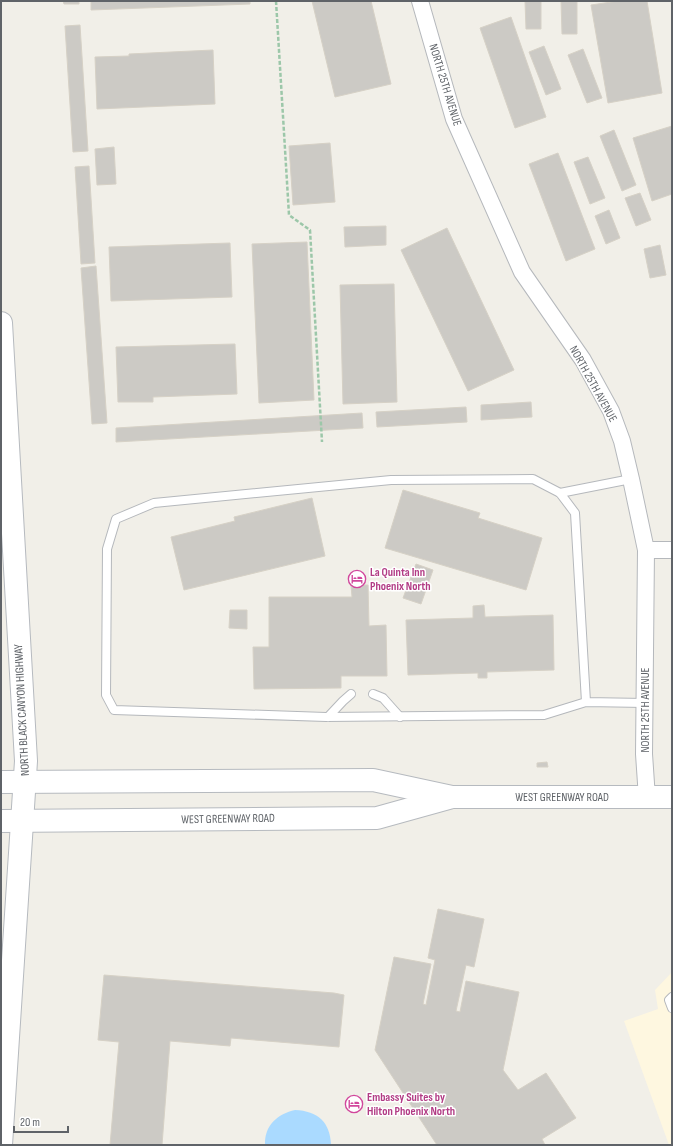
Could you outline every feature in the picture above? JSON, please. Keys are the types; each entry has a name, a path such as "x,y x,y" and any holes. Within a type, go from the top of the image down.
{"main road":[{"name":"NORTH BLACK CANYON HIGHWAY","path":"1,323 26,761 1,1145"},
{"name":"WEST GREENWAY ROAD","path":"1,782 372,780 452,797 672,797"},
{"name":"WEST GREENWAY ROAD","path":"1,821 376,818 452,797"}],"street":[{"name":"NORTH 25TH AVENUE","path":"420,1 454,119 522,272 583,360 611,411 622,441 632,480 646,550 644,754 647,798"},
{"path":"646,550 672,550"}],"lane":[{"path":"586,702 575,513 560,493 533,480 391,480 154,503 116,519 107,549 106,695 114,710 328,717 400,717 544,715 586,702 645,703"},
{"path":"560,493 632,480"},
{"path":"328,717 351,694"},
{"path":"373,694 383,698 400,717"},
{"path":"672,997 669,1000 672,1008"}],"path":[{"path":"276,1 289,215 310,230 322,442"}],"shaded area":[{"path":"672,972 672,1145 669,1145 624,1021 658,1009 655,990"}],"water":[{"path":"295,1110 316,1115 321,1119 328,1130 331,1145 265,1145 267,1132 273,1122 283,1114"}],"building":[{"path":"63,1 79,1 79,4 64,4"},
{"path":"91,1 250,1 250,4 91,10"},
{"path":"312,1 371,1 391,84 335,97"},
{"path":"525,1 541,1 541,29 526,29"},
{"path":"561,1 577,1 577,34 562,34"},
{"path":"618,1 647,1 662,93 608,103 591,5"},
{"path":"511,17 546,117 515,128 480,28"},
{"path":"80,25 88,151 73,152 65,26"},
{"path":"544,46 561,89 546,95 529,52"},
{"path":"583,49 602,98 587,103 568,55"},
{"path":"213,50 215,104 97,109 95,57"},
{"path":"672,126 672,194 652,201 633,138"},
{"path":"614,130 636,185 622,191 600,136"},
{"path":"330,143 335,202 293,205 289,146"},
{"path":"114,147 116,184 97,185 95,149"},
{"path":"558,153 595,249 566,261 529,164"},
{"path":"588,157 605,198 590,204 574,162"},
{"path":"89,166 95,263 81,264 75,167"},
{"path":"640,193 651,220 636,226 625,198"},
{"path":"609,210 620,238 606,244 595,216"},
{"path":"386,226 386,245 345,247 344,227"},
{"path":"447,228 514,370 468,391 401,250"},
{"path":"307,242 314,400 259,403 252,244"},
{"path":"230,243 232,297 111,301 109,247"},
{"path":"660,245 666,275 650,278 644,249"},
{"path":"96,266 107,423 92,424 81,268"},
{"path":"394,284 397,402 343,404 340,285"},
{"path":"235,344 237,394 153,397 153,402 118,402 116,347"},
{"path":"531,402 532,417 481,420 481,405"},
{"path":"466,407 467,422 377,427 376,412"},
{"path":"362,413 363,428 116,442 116,428"},
{"path":"403,490 480,513 478,518 542,538 526,590 385,548"},
{"path":"312,498 325,556 184,590 171,537 235,521 234,517"},
{"path":"416,564 433,570 421,604 403,598"},
{"path":"351,585 368,585 369,626 386,625 387,676 341,676 341,688 254,689 253,647 269,647 269,597 352,597"},
{"path":"484,605 485,617 553,615 554,670 487,672 487,678 478,678 478,673 408,675 406,620 473,618 473,606"},
{"path":"230,610 247,610 247,629 229,628"},
{"path":"547,762 548,767 537,767 537,763"},
{"path":"438,909 484,919 474,967 466,965 456,1011 460,1012 466,981 519,992 503,1070 518,1090 546,1073 576,1118 542,1139 545,1145 437,1145 375,1050 394,957 431,964 423,1004 426,1005 435,960 428,958"},
{"path":"104,975 344,995 339,1047 231,1038 230,1046 170,1041 162,1145 110,1145 119,1042 98,1040"}],"place":[{"name":"La Quinta Inn Phoenix North","path":"357,579"},
{"name":"Embassy Suites by Hilton Phoenix North","path":"354,1104"}]}
